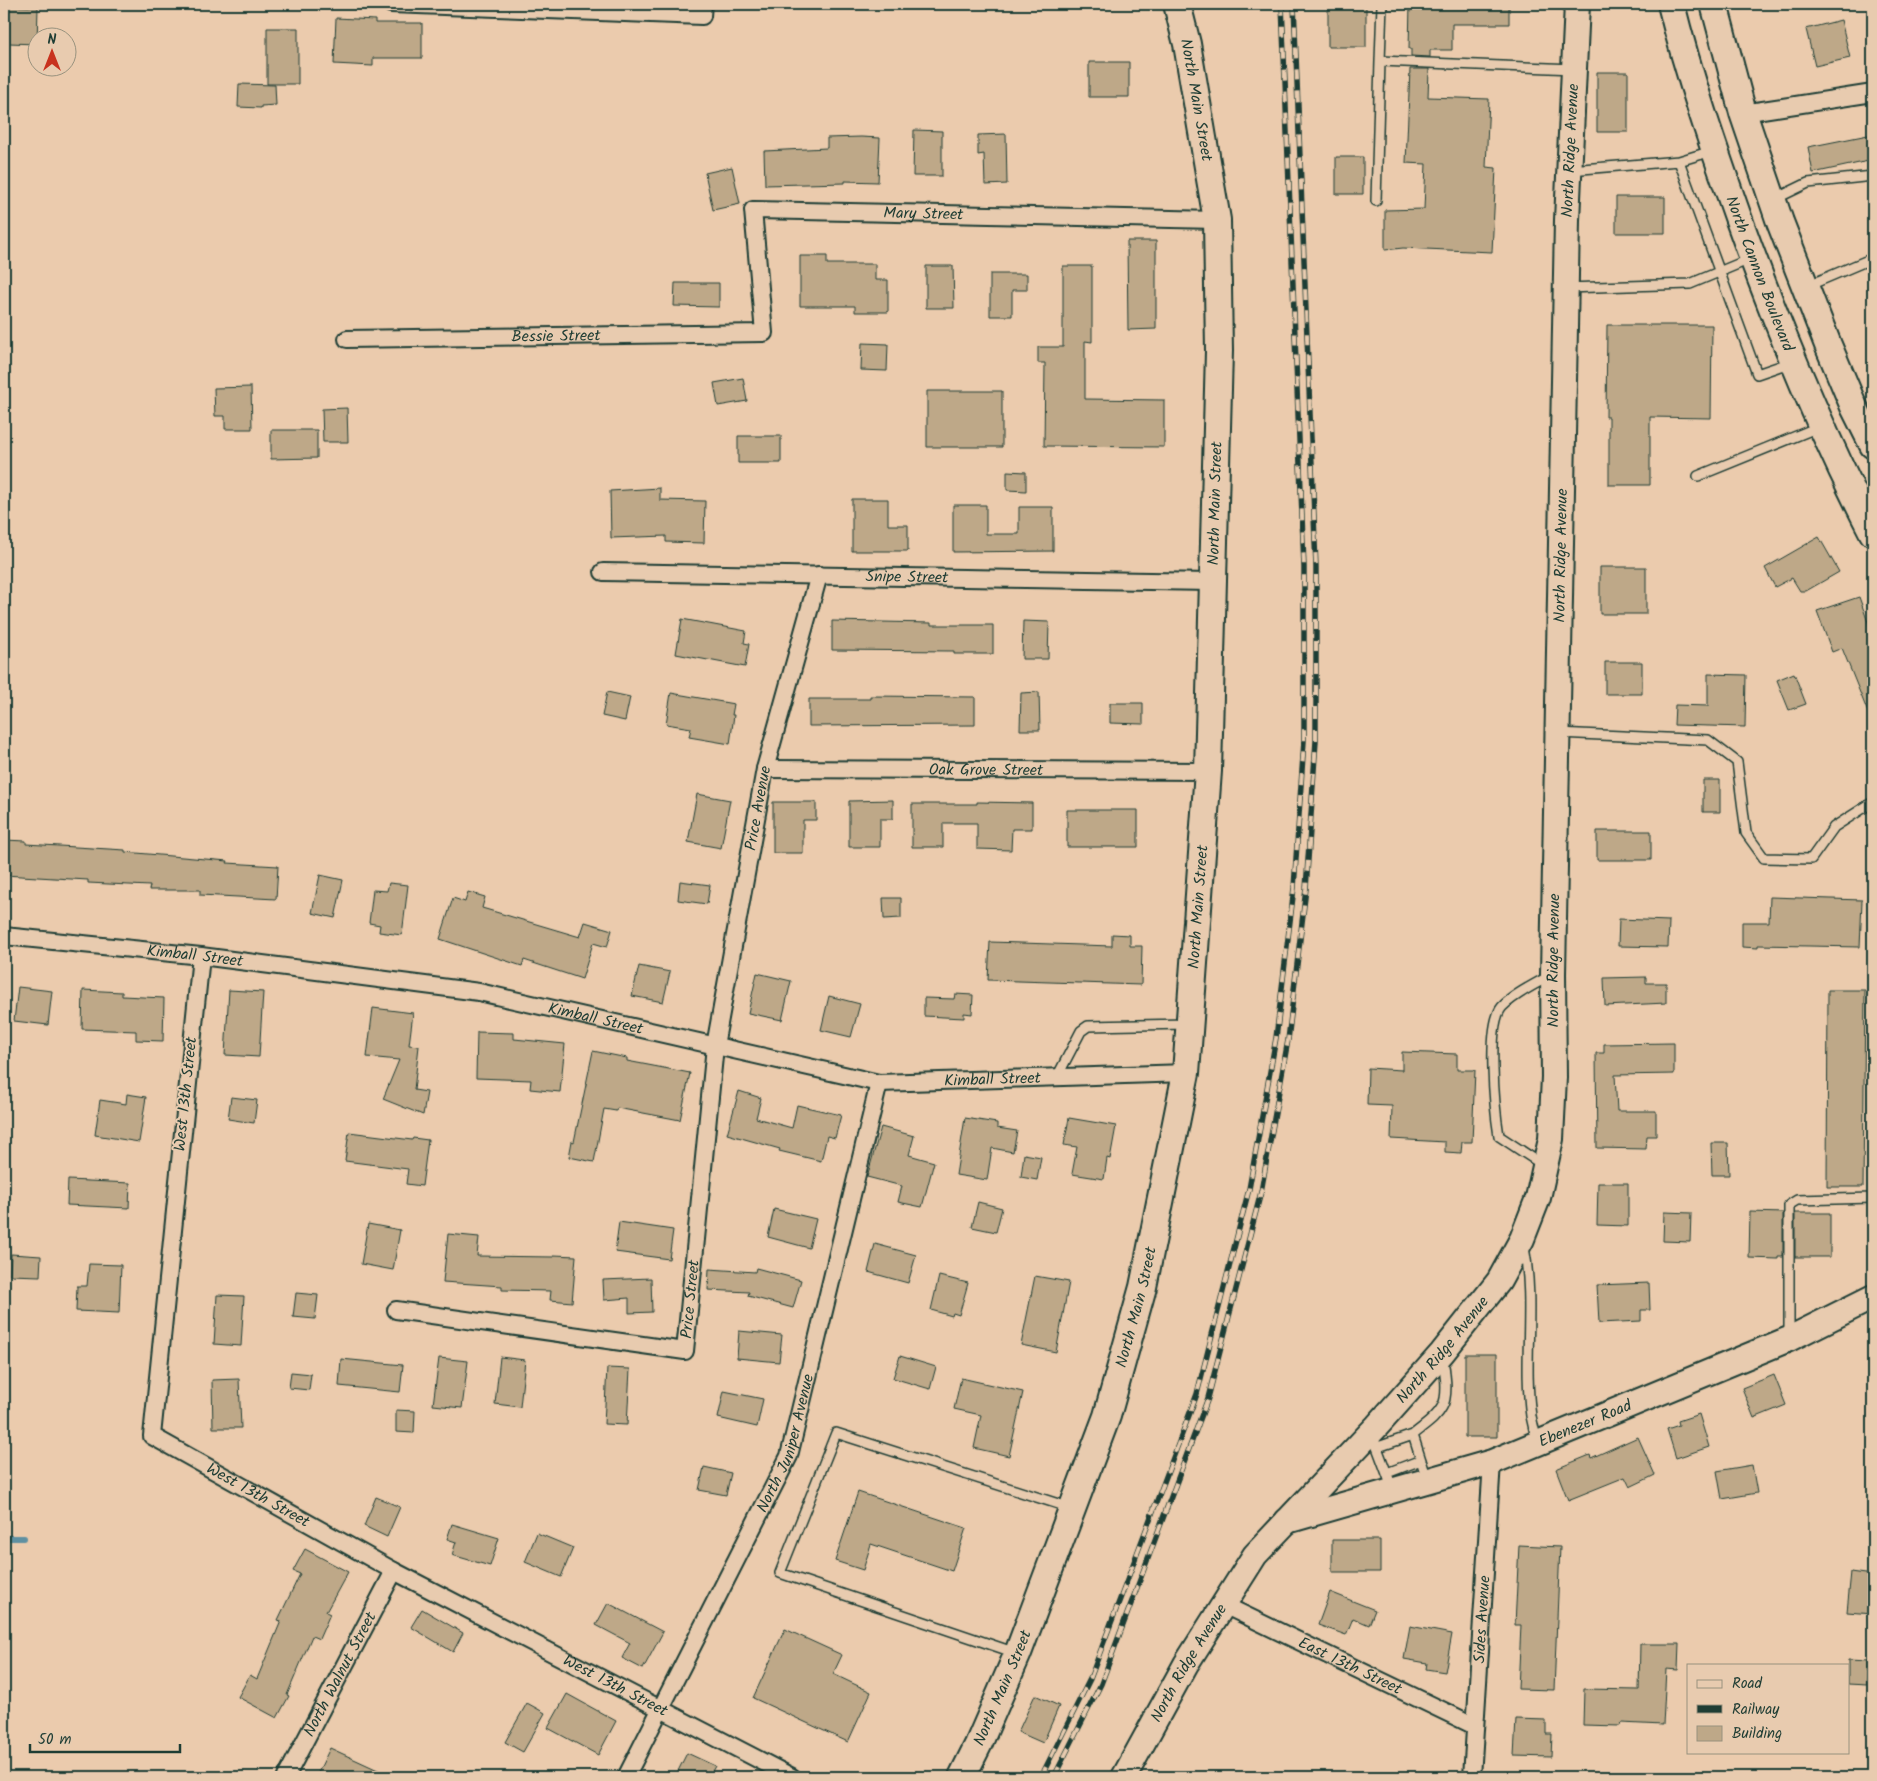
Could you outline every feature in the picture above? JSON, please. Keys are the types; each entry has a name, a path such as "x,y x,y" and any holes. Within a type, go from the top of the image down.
{"main road":[{"name":"North Main Street","path":"962,1777 1018,1653 1107,1416 1143,1287 1186,1073 1208,771 1219,352 1217,220 1187,44 1177,4"},
{"name":"North Cannon Boulevard","path":"1671,4 1714,150 1753,258 1793,362 1821,426 1873,533"},
{"path":"1714,4 1743,113 1772,200 1850,398 1873,445"}],"street":[{"path":"391,4 702,10"},
{"name":"North Ridge Avenue","path":"1124,1777 1186,1664 1255,1555 1286,1521 1374,1440 1499,1281 1522,1239 1538,1198 1551,1139 1554,1077 1553,974 1566,288 1569,170 1577,4"},
{"path":"1743,113 1873,93"},
{"name":"Mary Street","path":"764,333 753,210 1217,220"},
{"name":"Bessie Street","path":"347,339 764,333"},
{"name":"Snipe Street","path":"603,572 1212,582"},
{"name":"Price Avenue","path":"715,1046 765,769 819,575"},
{"name":"Oak Grove Street","path":"765,769 1208,771"},
{"name":"Kimball Street","path":"4,936 201,956 479,992 879,1083 1186,1073"},
{"name":"West 13th Street","path":"201,956 152,1436 394,1571 792,1777"},
{"name":"Price Street","path":"396,1310 685,1351 715,1046"},
{"name":"North Juniper Avenue","path":"626,1777 789,1456 879,1083"},
{"name":"Ebenezer Road","path":"1286,1521 1424,1470 1492,1462 1789,1339 1873,1297"},
{"name":"Sides Avenue","path":"1472,1777 1492,1462"},
{"name":"North Walnut Street","path":"286,1777 394,1571"},
{"name":"East 13th Street","path":"1224,1605 1475,1726"}],"lane":[{"path":"1376,201 1382,4"},
{"path":"1380,61 1574,69"},
{"path":"1569,170 1679,161 1714,150"},
{"path":"1679,161 1757,374 1793,362"},
{"path":"1772,200 1808,184 1873,176"},
{"path":"1566,288 1690,284 1753,258"},
{"path":"1805,287 1873,258"},
{"path":"1698,476 1821,426"},
{"path":"1558,733 1708,740 1737,762 1746,833 1764,858 1811,859 1834,827 1873,802"},
{"path":"1545,1167 1499,1136 1495,1113 1492,1037 1501,1008 1524,991 1553,974"},
{"path":"1057,1077 1081,1031 1088,1026 1190,1024"},
{"path":"1789,1339 1789,1205 1798,1200 1873,1198"},
{"path":"1522,1239 1528,1267 1530,1291 1529,1387 1531,1416 1538,1443"},
{"path":"1390,1481 1374,1440 1413,1435 1443,1407 1446,1374 1442,1353"},
{"path":"1018,1653 780,1573 836,1433 1073,1509"},
{"path":"1413,1435 1424,1470"}],"building":[{"path":"1328,4 1366,4 1366,47 1328,47"},
{"path":"1410,4 1509,4 1509,24 1452,24 1452,50 1430,50 1430,57 1411,56 1411,49 1409,49"},
{"path":"9,6 38,7 37,28 28,28 28,44 9,43"},
{"path":"336,18 375,20 375,23 422,23 422,58 373,58 373,66 334,64"},
{"path":"1841,20 1850,58 1815,66 1806,29"},
{"path":"267,28 298,28 298,84 267,84"},
{"path":"1089,62 1129,62 1129,97 1089,97"},
{"path":"1410,69 1429,69 1428,97 1489,99 1486,167 1496,168 1492,252 1403,248 1385,250 1385,210 1424,209 1426,164 1406,163"},
{"path":"1597,72 1628,72 1628,132 1597,132"},
{"path":"239,84 275,85 276,105 261,106 261,108 238,107"},
{"path":"914,130 942,131 942,176 913,176"},
{"path":"1006,134 1007,184 985,185 984,154 978,155 978,135"},
{"path":"1873,134 1873,160 1813,173 1808,147"},
{"path":"827,138 880,138 878,182 845,181 845,183 765,185 764,151 827,148"},
{"path":"1336,157 1363,157 1363,194 1336,194"},
{"path":"732,167 740,204 713,210 705,173"},
{"path":"1616,197 1665,197 1665,233 1616,233"},
{"path":"1127,241 1156,241 1156,329 1128,330"},
{"path":"800,256 827,256 827,264 875,264 875,280 888,280 888,312 855,312 855,306 800,306"},
{"path":"926,266 953,266 954,308 926,308"},
{"path":"1063,266 1092,266 1092,342 1085,341 1085,399 1164,400 1164,447 1044,446 1045,363 1038,363 1038,347 1063,347"},
{"path":"990,274 1027,274 1027,290 1012,290 1012,316 990,316"},
{"path":"675,283 719,283 719,307 674,306"},
{"path":"1607,325 1712,325 1711,418 1650,417 1650,485 1609,485 1609,417 1606,417"},
{"path":"862,343 888,344 887,371 861,370"},
{"path":"743,378 747,401 718,406 714,383"},
{"path":"251,387 252,429 225,429 225,416 215,416 214,388"},
{"path":"927,391 1002,391 1002,447 927,447"},
{"path":"347,408 348,442 323,442 322,409"},
{"path":"271,430 317,430 317,458 271,459"},
{"path":"738,436 781,436 781,463 738,463"},
{"path":"1007,471 1026,472 1026,491 1007,490"},
{"path":"660,488 660,500 705,501 704,543 666,542 666,536 611,538 610,491"},
{"path":"852,499 888,499 888,525 908,525 908,551 852,551"},
{"path":"953,505 986,505 986,534 1019,534 1019,507 1053,507 1053,551 953,552"},
{"path":"1819,537 1839,572 1806,591 1800,591 1792,578 1775,587 1765,568"},
{"path":"1600,567 1646,567 1646,614 1600,614"},
{"path":"1859,597 1873,636 1873,725 1842,648 1832,652 1817,611"},
{"path":"682,619 746,631 744,643 749,644 745,667 676,654"},
{"path":"832,621 931,623 931,625 993,625 993,654 954,654 954,651 832,650"},
{"path":"1023,621 1049,622 1048,659 1022,659"},
{"path":"1605,662 1642,662 1642,694 1605,694"},
{"path":"1794,673 1806,704 1789,710 1777,680"},
{"path":"1708,674 1746,675 1745,727 1674,725 1675,705 1708,706"},
{"path":"607,692 630,697 625,721 602,716"},
{"path":"1039,692 1040,730 1020,730 1021,693"},
{"path":"671,693 734,704 730,744 689,737 691,728 666,724"},
{"path":"870,696 975,697 975,725 809,726 809,699 870,699"},
{"path":"1110,703 1143,703 1143,724 1110,723"},
{"path":"1703,780 1720,780 1720,812 1703,812"},
{"path":"697,794 730,800 721,848 688,842"},
{"path":"893,800 893,819 880,819 880,847 849,847 849,801"},
{"path":"773,802 816,802 816,820 803,820 803,853 773,853"},
{"path":"977,802 1032,803 1032,829 1012,829 1011,850 977,849 977,823 943,823 943,847 912,847 912,804 977,804"},
{"path":"1067,810 1138,810 1138,847 1067,847"},
{"path":"1597,831 1651,831 1651,860 1597,860"},
{"path":"4,840 26,841 26,844 125,850 125,852 228,861 227,863 278,866 276,899 200,895 200,890 149,890 150,886 88,883 88,880 4,875"},
{"path":"320,875 343,880 335,918 312,913"},
{"path":"680,881 710,885 707,904 678,900"},
{"path":"389,883 408,885 402,935 379,932 380,925 369,923 373,890 387,891"},
{"path":"468,892 485,897 482,908 580,937 585,922 612,930 607,947 593,943 582,979 524,960 522,966 440,939 453,898 465,902"},
{"path":"1770,897 1862,900 1860,947 1758,945 1758,948 1742,947 1742,922 1769,922"},
{"path":"883,898 901,898 901,918 884,919"},
{"path":"1619,919 1669,921 1668,947 1618,946"},
{"path":"1112,934 1130,935 1130,946 1142,946 1141,985 988,980 990,942 1112,946"},
{"path":"639,966 670,972 663,1002 632,996"},
{"path":"757,973 791,981 782,1020 748,1013"},
{"path":"1646,977 1646,983 1666,983 1666,1003 1605,1006 1604,978"},
{"path":"18,987 52,991 48,1025 14,1021"},
{"path":"83,990 122,992 122,996 164,998 163,1041 136,1040 136,1031 82,1029"},
{"path":"229,990 263,992 259,1057 225,1055"},
{"path":"1828,990 1865,990 1863,1187 1827,1187"},
{"path":"955,994 973,995 972,1014 964,1013 964,1018 924,1016 924,998 954,999"},
{"path":"829,996 860,1004 851,1037 821,1030"},
{"path":"373,1008 413,1013 409,1045 419,1046 414,1090 427,1092 423,1115 383,1099 399,1060 367,1057"},
{"path":"477,1032 514,1033 514,1039 565,1044 560,1092 530,1089 531,1080 476,1078"},
{"path":"1674,1043 1674,1074 1615,1075 1617,1111 1656,1111 1656,1136 1647,1136 1646,1149 1597,1148 1596,1053 1604,1053 1604,1044"},
{"path":"593,1051 627,1058 627,1061 690,1073 680,1120 617,1108 616,1111 604,1109 594,1162 569,1157 572,1141 574,1142"},
{"path":"1402,1052 1457,1054 1457,1070 1475,1070 1472,1142 1462,1142 1461,1153 1445,1152 1445,1142 1391,1139 1392,1106 1367,1105 1368,1068 1402,1070"},
{"path":"739,1091 761,1098 756,1118 792,1128 797,1105 841,1115 835,1138 827,1136 821,1161 779,1151 780,1149 727,1134"},
{"path":"127,1094 146,1097 139,1142 95,1135 100,1100 126,1104"},
{"path":"231,1097 257,1100 254,1123 228,1119"},
{"path":"965,1118 997,1123 997,1128 1017,1131 1013,1152 992,1148 987,1180 956,1175"},
{"path":"1069,1118 1116,1126 1110,1159 1107,1158 1104,1179 1072,1174 1077,1147 1064,1145"},
{"path":"881,1127 914,1136 909,1155 934,1162 922,1207 898,1202 902,1186 867,1177"},
{"path":"349,1132 412,1140 413,1138 428,1140 422,1186 406,1184 408,1169 345,1161"},
{"path":"1711,1143 1728,1143 1729,1175 1712,1175"},
{"path":"1024,1154 1041,1157 1037,1180 1021,1177"},
{"path":"68,1180 130,1183 129,1208 67,1205"},
{"path":"1598,1183 1628,1183 1628,1226 1597,1225"},
{"path":"978,1202 1002,1208 996,1232 972,1227"},
{"path":"774,1209 816,1219 809,1248 768,1237"},
{"path":"1664,1212 1691,1213 1690,1242 1663,1241"},
{"path":"1750,1212 1783,1213 1783,1257 1778,1257 1778,1259 1749,1258"},
{"path":"1795,1213 1830,1213 1830,1257 1795,1257"},
{"path":"619,1222 673,1230 669,1259 615,1252"},
{"path":"368,1224 400,1230 393,1270 361,1264"},
{"path":"448,1234 479,1237 477,1256 576,1256 572,1302 550,1300 551,1291 502,1290 502,1286 443,1282"},
{"path":"875,1244 916,1255 908,1283 868,1272"},
{"path":"11,1254 41,1256 40,1276 10,1275"},
{"path":"89,1264 121,1265 119,1313 76,1311 77,1286 87,1286"},
{"path":"756,1268 801,1280 793,1308 748,1296 749,1292 708,1290 709,1269 755,1272"},
{"path":"939,1276 968,1283 959,1315 953,1313 952,1316 931,1310"},
{"path":"1035,1276 1069,1282 1056,1352 1021,1345"},
{"path":"651,1278 652,1312 629,1313 629,1298 604,1300 603,1280"},
{"path":"1649,1283 1650,1310 1641,1310 1641,1321 1599,1323 1597,1285"},
{"path":"296,1293 318,1295 315,1319 293,1317"},
{"path":"217,1295 244,1296 241,1346 214,1344"},
{"path":"739,1331 782,1335 779,1362 737,1358"},
{"path":"1465,1354 1497,1354 1497,1437 1465,1437"},
{"path":"900,1356 936,1367 930,1389 893,1378"},
{"path":"500,1357 525,1360 520,1407 495,1404"},
{"path":"439,1358 468,1361 462,1408 433,1405"},
{"path":"341,1359 403,1365 400,1392 339,1386"},
{"path":"607,1368 630,1369 627,1425 604,1424"},
{"path":"291,1372 311,1374 309,1390 289,1388"},
{"path":"1774,1375 1786,1405 1754,1418 1742,1388"},
{"path":"961,1378 1023,1392 1009,1456 974,1448 981,1415 954,1409"},
{"path":"239,1379 241,1428 213,1428 212,1380"},
{"path":"724,1391 763,1399 757,1427 718,1418"},
{"path":"396,1410 415,1411 414,1433 396,1432"},
{"path":"1699,1414 1709,1447 1676,1458 1667,1429 1679,1425 1678,1421"},
{"path":"1638,1437 1655,1475 1630,1487 1625,1477 1568,1500 1556,1469 1590,1455 1591,1458"},
{"path":"1752,1465 1757,1493 1722,1499 1717,1471"},
{"path":"704,1467 731,1473 726,1495 699,1490"},
{"path":"858,1492 966,1528 952,1571 871,1544 863,1570 835,1561"},
{"path":"376,1497 400,1507 387,1537 364,1526"},
{"path":"452,1524 499,1538 490,1566 452,1555 456,1542 447,1539"},
{"path":"537,1533 573,1548 561,1577 525,1562"},
{"path":"1332,1540 1380,1540 1380,1572 1332,1572"},
{"path":"1519,1545 1560,1547 1554,1690 1518,1689 1521,1625 1515,1625"},
{"path":"305,1549 348,1572 326,1612 330,1614 319,1639 312,1636 287,1695 289,1696 277,1718 238,1697 250,1675 257,1679 281,1621 278,1620 300,1574 293,1571"},
{"path":"1851,1572 1873,1575 1872,1614 1847,1612"},
{"path":"1330,1592 1375,1610 1369,1625 1353,1618 1346,1635 1318,1625"},
{"path":"608,1603 663,1632 643,1669 622,1658 630,1643 596,1625"},
{"path":"422,1609 463,1633 453,1652 411,1627"},
{"path":"1410,1626 1452,1634 1445,1672 1426,1669 1427,1663 1404,1659"},
{"path":"785,1629 842,1655 833,1674 871,1692 848,1742 753,1698"},
{"path":"1640,1644 1679,1644 1678,1670 1666,1669 1663,1725 1621,1723 1620,1726 1583,1725 1584,1689 1639,1690"},
{"path":"1848,1660 1868,1661 1867,1685 1850,1684 1850,1664 1848,1664"},
{"path":"567,1694 616,1721 598,1755 548,1728"},
{"path":"1035,1695 1059,1706 1043,1743 1018,1732"},
{"path":"527,1703 545,1713 523,1752 505,1742"},
{"path":"1516,1719 1546,1720 1546,1734 1552,1734 1551,1757 1514,1756"},
{"path":"330,1748 393,1777 316,1777"},
{"path":"687,1753 715,1766 709,1777 675,1777"}],"waterway":[{"path":"4,1538 24,1538"}],"railway":[{"path":"1041,1777 1090,1679 1197,1394 1249,1189 1276,1038 1294,888 1304,741 1304,567 1282,4"},
{"path":"1054,1777 1101,1684 1208,1398 1261,1192 1288,1040 1306,889 1316,741 1316,567 1294,4"}]}
